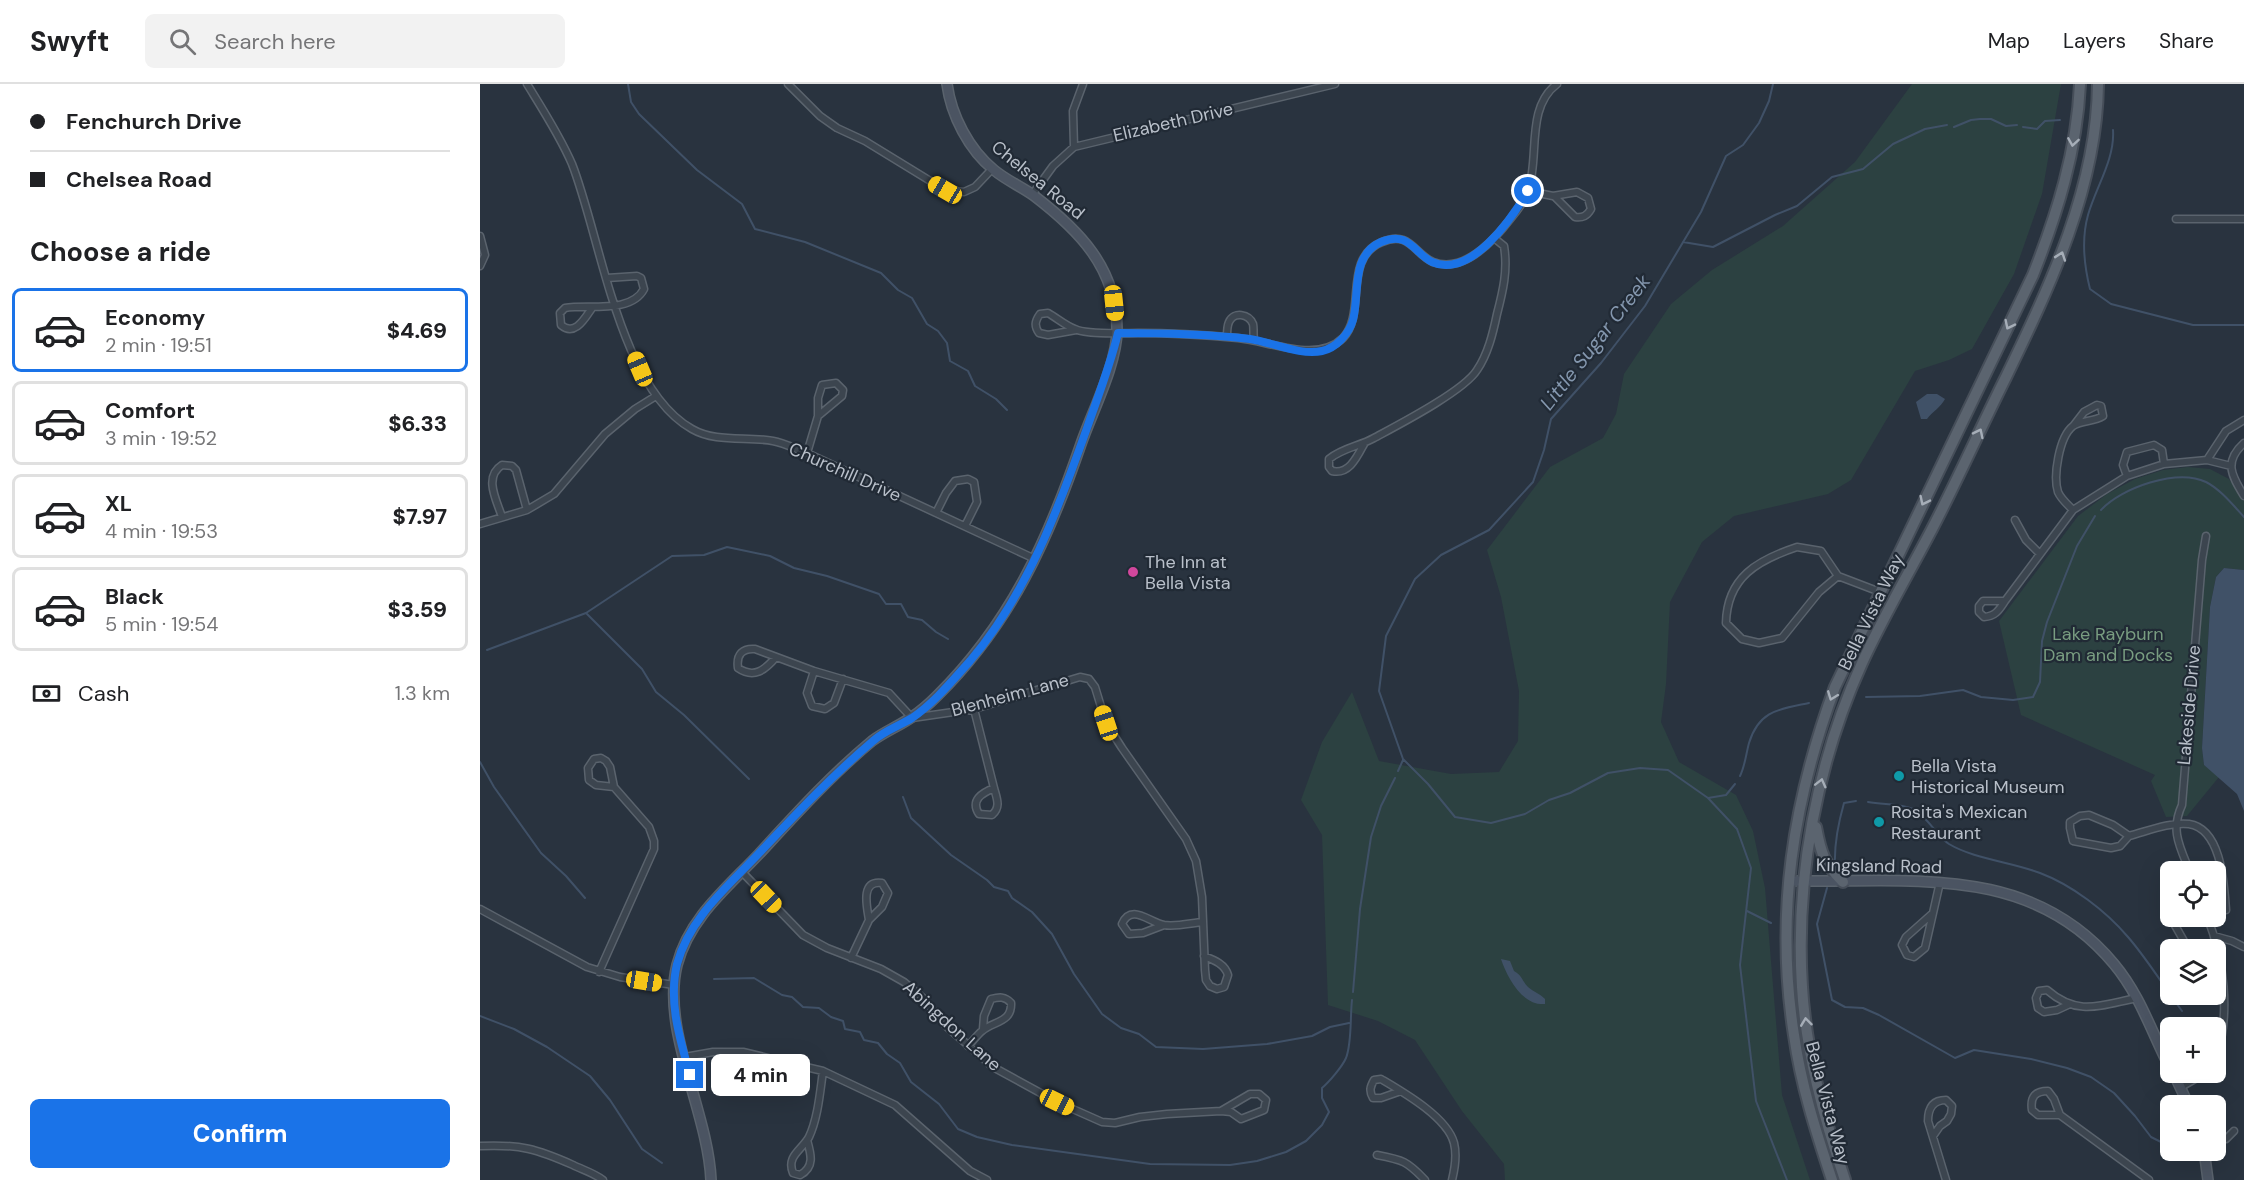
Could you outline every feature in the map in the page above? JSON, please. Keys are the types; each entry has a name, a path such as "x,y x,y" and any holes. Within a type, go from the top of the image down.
{"main road":[{"name":"Bella Vista Way","path":"1832,1180 1805,1093 1794,1036 1787,970 1789,881 1798,809 1820,727 1835,687 2033,275 2053,224 2073,143 2080,84"},
{"name":"Bella Vista Way","path":"1845,1180 1821,1106 1809,1046 1802,988 1800,933 1804,882 1821,785 1832,743 1862,663 1937,519 2036,315 2059,262 2076,210 2090,154 2098,84"},
{"path":"1814,818 1827,866 1843,882"}],"street":[{"name":"Churchill Drive","path":"527,84 571,163 616,306 640,369 656,396 675,418 695,431 716,437 773,441 807,453 1035,559"},
{"path":"788,84 820,116 837,128 865,141 945,190 964,192 975,187 992,169"},
{"name":"Chelsea Road","path":"711,1180 701,1122 678,1031 674,1003 678,963 688,937 706,909 809,800 875,739 912,718 936,697 989,637 1013,601 1035,559 1070,476 1102,390 1118,333 1114,303 1107,281 1086,241 1032,195 992,169 973,147 955,116 947,84"},
{"path":"1074,147 1072,111 1083,84"},
{"name":"Elizabeth Drive","path":"1032,195 1053,166 1074,147 1335,84"},
{"path":"1076,330 1048,313 1040,315 1036,320 1039,333 1048,335 1076,330 1227,337 1254,339 1305,351 1322,351 1338,343 1353,320 1359,272 1366,255 1381,242 1394,239 1405,241 1415,246 1431,261 1444,265 1467,259 1494,238 1513,216 1528,191 1534,135 1542,106 1557,84"},
{"path":"1528,191 1553,196 1577,192 1588,198 1591,209 1588,214 1575,217 1553,196"},
{"path":"2176,219 2244,219"},
{"path":"480,236 485,255 480,266"},
{"path":"1364,444 1345,471 1340,473 1332,471 1329,467 1329,459 1335,454 1364,444 1452,392 1477,372 1487,351 1505,280 1507,263 1504,246 1494,238"},
{"path":"592,308 578,326 565,329 561,325 560,313 565,308 616,306 641,295 644,289 641,278 631,275 607,278"},
{"path":"1227,337 1228,324 1233,317 1240,315 1248,318 1253,325 1254,339"},
{"path":"807,453 819,416 818,398 822,385 836,382 843,390 842,396 819,416"},
{"path":"480,524 527,510 554,494 605,434 656,396"},
{"path":"2073,510 2059,494 2056,480 2064,436 2084,412 2097,405 2101,406 2103,416 2097,420 2074,425"},
{"path":"2207,460 2226,431 2244,420"},
{"path":"2244,443 2239,447 2231,466 2231,475 2244,496"},
{"path":"2127,476 2123,465 2127,452 2154,445 2162,450 2164,464"},
{"path":"2005,601 2073,510 2127,476 2164,464 2207,460 2231,466"},
{"path":"502,517 492,483 493,473 502,465 512,466 516,470 527,510"},
{"path":"936,513 955,481 968,479 974,482 977,502 965,526"},
{"path":"2015,520 2026,540 2040,554"},
{"name":"Lakeside Drive","path":"2185,861 2175,825 2182,805 2202,560 2206,536"},
{"path":"1838,576 1819,592 1782,638 1759,643 1742,639 1726,623 1727,605 1737,583 1770,556 1797,547 1821,551 1838,576 1880,592"},
{"path":"776,657 764,669 756,673 749,674 738,668 738,657 747,648 755,649 814,671 889,693 912,718"},
{"path":"814,671 807,693 812,706 825,709 834,703 843,679"},
{"name":"Blenheim Lane","path":"912,718 974,709 1080,676 1089,679 1095,687 1106,723 1186,839 1196,861 1202,897 1204,956 1206,980 1210,986 1217,989 1224,987 1228,975 1227,969 1204,956"},
{"path":"974,709 994,788 998,805 997,811 992,815 979,814 976,801 980,795 994,788"},
{"path":"599,972 652,858 654,849 649,826 614,787 610,767 606,761 601,758 594,759 588,768 589,780 596,784 614,787"},
{"path":"2129,836 2113,825 2089,815 2080,816 2070,822 2073,841 2111,848 2120,846 2129,836 2156,828 2189,824 2198,827 2207,835 2215,847 2219,861"},
{"name":"Abingdon Lane","path":"742,872 803,935 904,982 968,1046 993,1067 1057,1102 1102,1122 1115,1123 1140,1117 1221,1111 1231,1112 1241,1119 1264,1110 1266,1100 1259,1094 1250,1094 1221,1111"},
{"name":"Kingsland Road","path":"1789,881 1940,882 2020,897 2043,907 2067,920 2086,935 2115,965 2137,998 2160,1047"},
{"path":"851,958 869,920 882,907 888,893 882,883 876,882 867,889 869,920"},
{"path":"1933,913 1906,937 1902,945 1907,955 1914,957 1925,948 1933,913 1940,882"},
{"path":"480,909 543,945 599,972 674,986"},
{"path":"1164,925 1138,914 1125,917 1122,924 1129,934 1135,934 1164,925 1203,922"},
{"path":"2211,927 2214,939"},
{"path":"2214,936 2232,940 2244,947"},
{"path":"2070,1004 2057,1010 2044,1012 2038,1008 2036,998 2039,991 2047,990 2058,999 2070,1004 2077,1007 2092,1007 2137,998"},
{"path":"968,1046 983,1029 1002,1022 1008,1016 1012,1009 1008,1000 997,997 991,999 984,1016 983,1029"},
{"path":"685,1057 713,1052 743,1052 823,1071 895,1105 970,1170 987,1180"},
{"path":"807,1140 811,1163 807,1171 800,1175 793,1173 790,1167 791,1159 810,1136 823,1071"},
{"path":"1401,1091 1381,1098 1373,1098 1370,1086 1374,1080 1381,1079 1401,1091 1448,1128 1454,1143 1455,1165 1452,1180"},
{"path":"2179,1083 2184,1095"},
{"path":"2181,1087 2188,1083"},
{"path":"2060,1115 2038,1115 2032,1110 2030,1101 2034,1094 2048,1091 2060,1115 2149,1180"},
{"path":"1934,1136 1951,1114 1952,1106 1946,1100 1932,1104 1928,1113 1928,1120 1946,1180"},
{"path":"2226,1138 2234,1131"},
{"path":"480,1146 507,1145 541,1151 603,1180"},
{"path":"1377,1155 1411,1164 1425,1180"},
{"path":"2205,1161 2208,1180"}],"green space":[{"path":"1912,84 2061,84 2042,194 2014,274 1972,349 1949,360 1915,371 1851,480 1828,494 1734,516 1702,542 1670,602 1666,684 1661,722 1679,762 1736,795 1753,831 1765,888 1782,1095 1810,1180 1505,1180 1504,1164 1462,1111 1415,1040 1378,1021 1328,1005 1322,835 1301,800 1322,742 1352,692 1379,761 1451,774 1499,772 1518,741 1519,691 1501,597 1487,550 1550,467 1603,438 1616,414 1624,374 1671,304 1712,270 1783,226 1855,162"},
{"name":"Lake Rayburn Dam and Docks","path":"2188,467 2210,469 2229,479 2244,501 2244,570 2224,568 2216,577 2210,607 2202,748 2204,765 2219,777 2187,816 2166,817 2151,781 2155,775 2021,715 1999,621 2078,516 2107,494 2135,479 2163,470"}],"water":[{"path":"1927,394 1937,394 1945,399 1927,419 1921,419 1916,402"},
{"path":"2224,568 2244,570 2244,811 2237,794 2204,765 2202,748 2210,607 2216,577"},
{"path":"1501,959 1510,961 1514,971 1528,987 1545,999 1545,1004 1529,1000 1517,989 1511,982"}],"waterway":[{"path":"628,84 631,102 639,114 697,170 742,204 755,229 805,242 881,273 898,290 912,298 927,324 938,331 947,343 950,361 968,371 975,386 996,399 1007,410"},
{"name":"Little Sugar Creek","path":"1773,84 1769,101 1759,123 1743,145 1726,156 1701,212 1645,306 1601,363 1551,419 1533,482 1489,530 1441,555 1415,579 1386,636 1379,691 1403,759 1428,784 1455,817 1491,823 1525,814 1549,800 1570,793 1608,773 1640,768 1668,770 1708,798 1737,829 1751,868 1740,965 1756,1101 1787,1180"},
{"path":"1954,127 1980,119 1991,119 2006,126 2017,125"},
{"path":"2023,127 2037,129 2045,121 2060,120"},
{"path":"1683,242 1713,247 1797,206 1832,177 1863,169 1893,144 1925,129 1947,125"},
{"path":"2113,130 2111,152 2091,204 2086,224 2084,252 2090,289 2111,304 2193,325 2244,325"},
{"path":"2101,510 2122,494 2135,488 2150,482 2180,477 2194,478 2211,485 2244,517"},
{"path":"1866,697 1920,696 1963,690 1981,697 2013,700 2033,697 2040,682 2042,641 2047,622 2077,546 2095,516"},
{"path":"487,650 586,613 672,556 704,555 727,547 770,556 794,568 827,576 879,594 886,604 901,604 908,617 922,620 948,639"},
{"path":"586,613 642,669 656,692 684,715 749,779"},
{"path":"1740,776 1753,732 1765,717 1789,707 1809,703"},
{"path":"1398,771 1403,760"},
{"path":"480,762 494,787 541,853 585,898"},
{"path":"1353,992 1360,909 1371,837 1381,806 1395,778"},
{"path":"1708,798 1726,795 1735,784"},
{"path":"903,797 911,818 951,855 994,887 1008,891 1012,898 1032,912 1052,934 1074,974 1102,1014 1121,1028 1139,1034 1156,1047 1203,1049 1267,1044 1312,1036 1330,1027 1349,1023"},
{"path":"1835,866 1837,834 1844,803 1856,801"},
{"path":"1868,802 1913,809 1945,841 1959,849 2040,873 2064,884 2099,908 2128,937 2182,1011"},
{"path":"1827,888 1817,924 1832,1000 1845,1007 1863,1008 1879,1015 1955,1058 1974,1050 2031,1059 2091,1077 2114,1093 2151,1137 2160,1142"},
{"path":"1747,911 1771,923"},
{"path":"714,979 754,978 782,995 792,997 803,1007 819,1008 831,1017 843,1021 845,1029 860,1032 864,1040 878,1043 887,1054 900,1063 911,1082 939,1104 958,1129 977,1137 1012,1145 1150,1164 1230,1165 1257,1161 1286,1152 1306,1141 1322,1125 1329,1112 1322,1098 1322,1088 1342,1066 1346,1058 1350,1038 1352,1000"},
{"path":"480,1016 514,1029 547,1047 590,1076 610,1100 642,1149 662,1163"}],"place":[{"name":"The Inn at Bella Vista","path":"1133,572"},
{"name":"Bella Vista Historical Museum","path":"1899,776"},
{"name":"Rosita's Mexican Restaurant","path":"1879,822"}],"route":[{"path":"690,1075 678,1031 674,1003 678,963 688,937 719,894 809,800 875,739 912,718 936,697 1001,621 1019,592 1047,533 1102,390 1118,333 1254,339 1305,351 1322,351 1338,343 1344,337 1353,320 1359,272 1366,255 1372,248 1381,242 1394,239 1415,246 1431,261 1444,265 1467,259 1494,238 1513,216 1528,191"}]}
